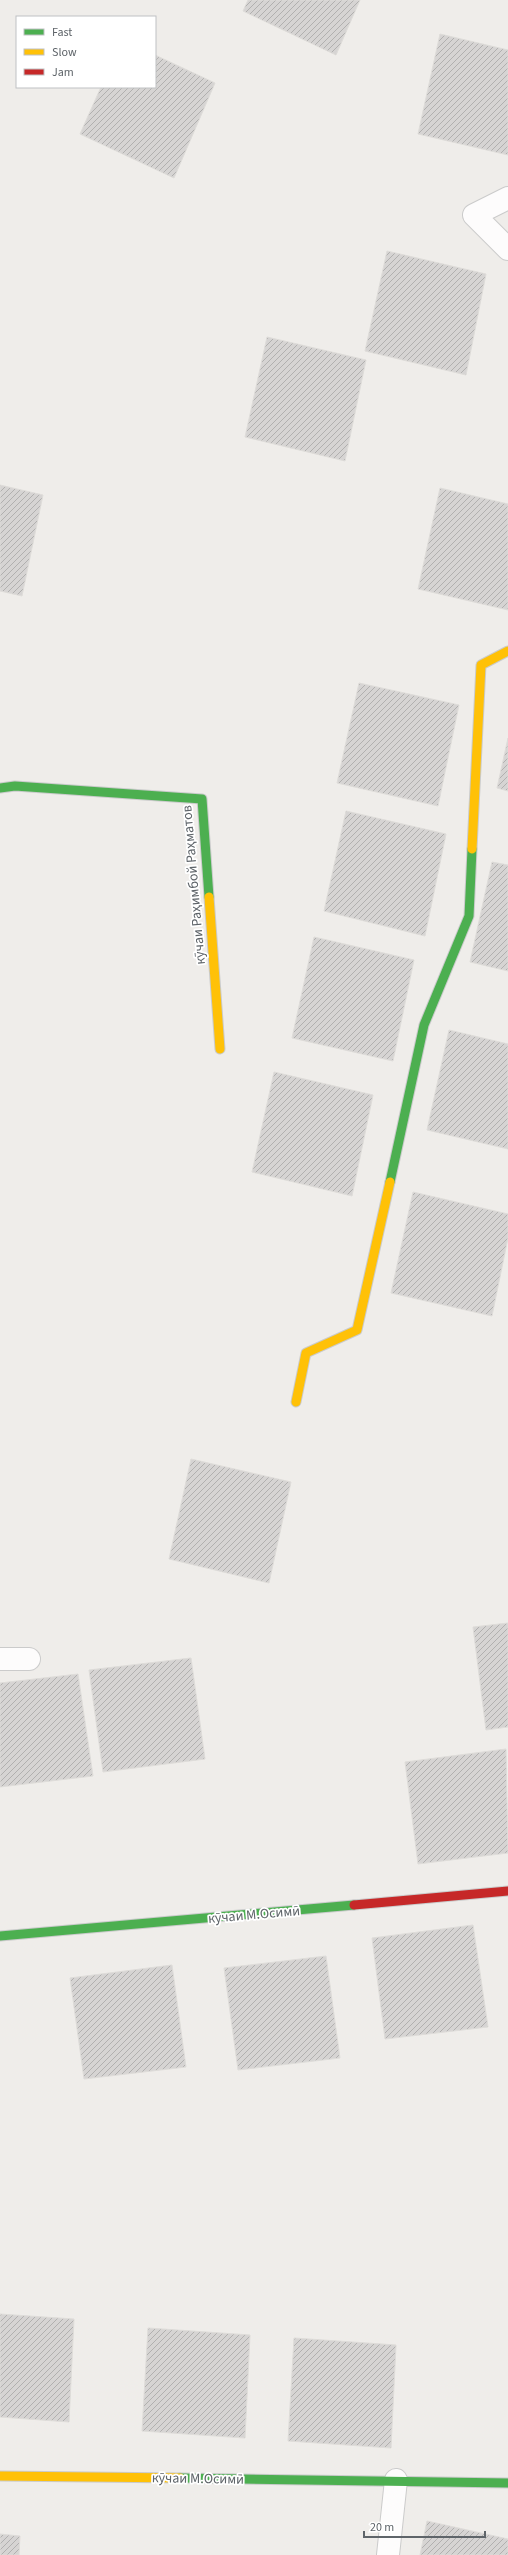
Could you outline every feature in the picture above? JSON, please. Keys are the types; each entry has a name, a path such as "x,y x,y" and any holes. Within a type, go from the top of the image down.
{"street":[{"path":"508,198 474,216 508,249"},
{"path":"296,1402 306,1353 357,1330 424,1025 469,916 481,665 508,651"},
{"name":"кӯчаи Раҳимбой Раҳматов","path":"0,788 15,786 202,799 220,1049"},
{"path":"0,1659 29,1659"},
{"name":"кӯчаи М.Осимӣ","path":"0,1936 508,1891"},
{"name":"кӯчаи М.Осимӣ","path":"0,2476 396,2480 508,2483"},
{"path":"388,2555 396,2480"}],"building":[{"path":"248,0 360,0 336,55 243,11"},
{"path":"440,34 508,50 508,155 418,134"},
{"path":"156,55 215,83 174,178 80,134 101,88 156,88"},
{"path":"387,251 486,274 466,375 365,351"},
{"path":"267,337 366,360 345,461 245,437"},
{"path":"0,485 43,495 22,596 0,591"},
{"path":"440,488 508,504 508,610 418,589"},
{"path":"359,683 459,705 438,806 337,783"},
{"path":"508,738 508,791 497,788"},
{"path":"346,811 446,834 425,936 324,911"},
{"path":"492,862 508,865 508,971 470,962"},
{"path":"314,937 414,960 393,1061 292,1038"},
{"path":"449,1030 508,1044 508,1149 427,1130"},
{"path":"274,1072 373,1095 352,1196 252,1172"},
{"path":"413,1192 508,1214 508,1238 492,1316 391,1293"},
{"path":"191,1459 291,1482 269,1583 169,1559"},
{"path":"508,1623 508,1727 486,1730 473,1627"},
{"path":"191,1658 205,1759 103,1772 89,1670"},
{"path":"78,1674 93,1776 0,1787 0,1683"},
{"path":"506,1749 508,1853 418,1864 405,1762"},
{"path":"473,1925 488,2027 385,2039 372,1938"},
{"path":"326,1956 340,2058 238,2070 224,1968"},
{"path":"172,1965 186,2067 84,2079 70,1978"},
{"path":"0,2314 74,2319 69,2422 0,2417"},
{"path":"148,2328 250,2335 245,2438 142,2431"},
{"path":"294,2338 396,2345 391,2448 288,2441"},
{"path":"427,2521 508,2539 508,2555 420,2555"},
{"path":"0,2534 20,2536 19,2555 0,2555"}],"traffic: fast":[{"path":"0,788 15,786 202,799 209,897"},
{"path":"390,1182 424,1025 469,916 472,849"},
{"path":"0,1936 354,1905"},
{"path":"180,2478 508,2483"}],"traffic: slow":[{"path":"472,849 481,665 508,651"},
{"path":"209,897 220,1049"},
{"path":"296,1402 306,1353 357,1330 390,1182"},
{"path":"0,2476 180,2478"}],"traffic: jam":[{"path":"354,1905 508,1891"}]}
